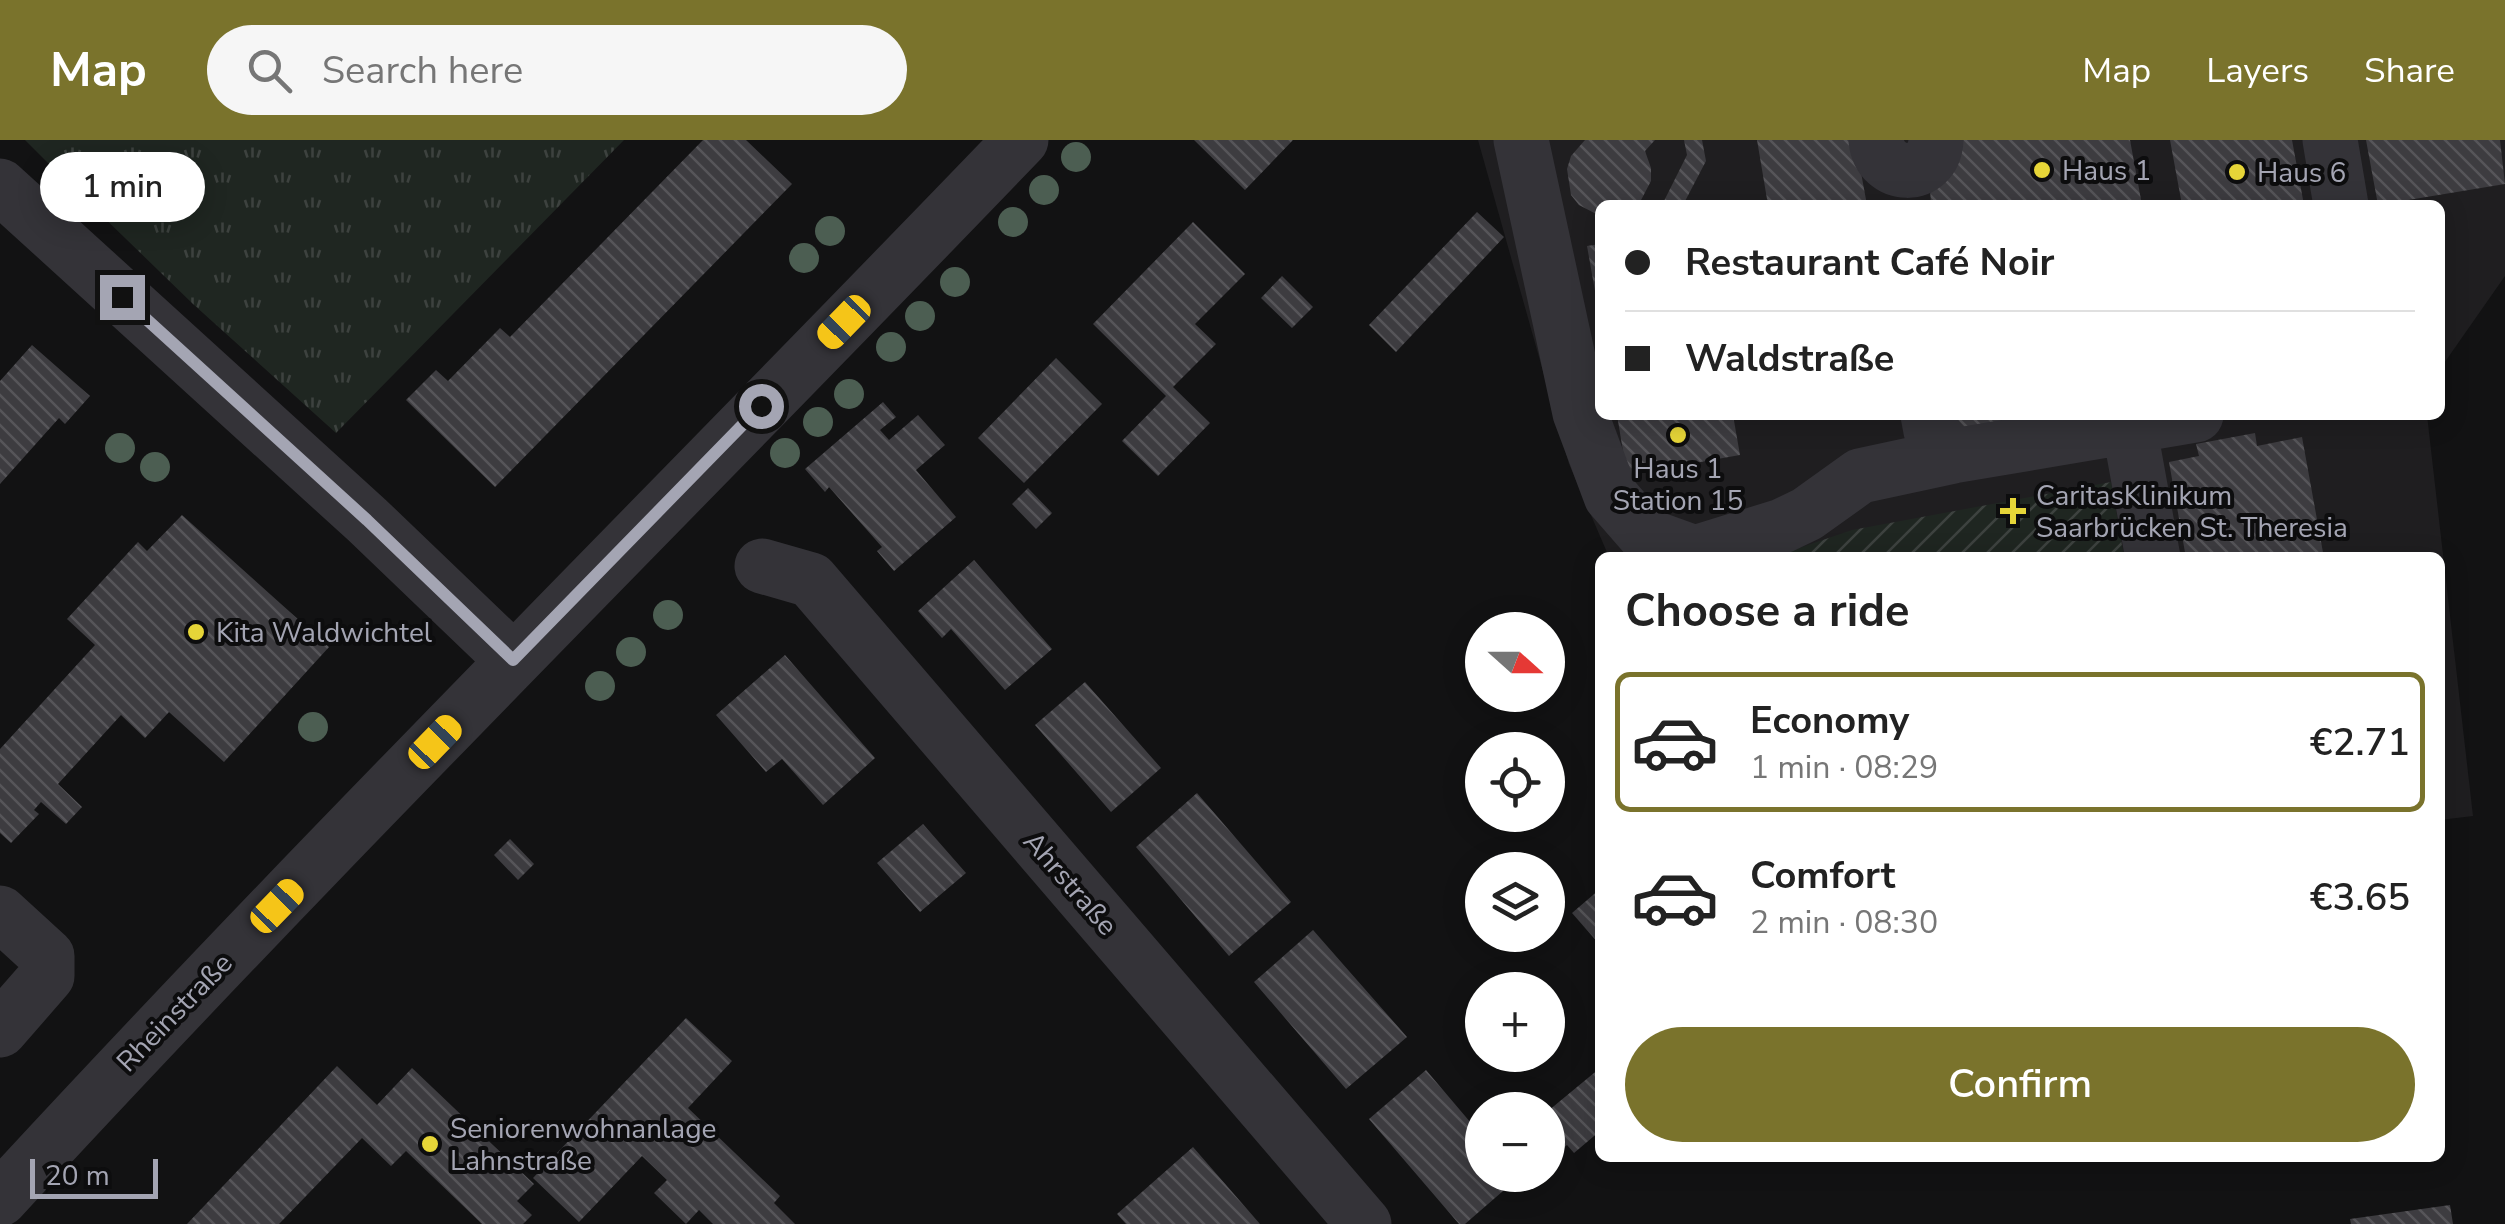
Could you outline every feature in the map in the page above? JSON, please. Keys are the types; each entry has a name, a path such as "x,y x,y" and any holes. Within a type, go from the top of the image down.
{"street":[{"name":"Rheinstraße","path":"0,1199 165,1020 1021,140"},
{"path":"1521,140 1580,412 1611,496 1645,535 1691,552"},
{"path":"2330,140 2341,200"},
{"path":"0,186 367,520 513,660"},
{"path":"1698,552 1795,520 1860,476 1941,435 2129,426 2166,420"},
{"path":"2129,426 2152,552"},
{"name":"Ahrstraße","path":"762,566 811,580 1364,1224"},
{"path":"0,914 47,956 47,976 0,1030"}],"shaded area":[{"name":"CaritasKlinikum Saarbrücken St. Theresia","path":"1478,140 2505,140 2505,276 2445,362 2445,200 1595,200 1595,420 2428,420 2443,552 1607,552 1569,464"},
{"name":"CaritasKlinikum Saarbrücken St. Theresia","path":"2445,572 2473,816 2445,819"}],"green space":[{"path":"25,140 624,140 336,433 91,205 96,191 70,167 56,171"},
{"path":"2111,482 2123,552 1788,552 1852,530"}],"building":[{"path":"703,140 746,140 792,184 495,487 406,400 436,370 448,381 500,328 510,337"},
{"path":"1194,140 1293,140 1245,190"},
{"path":"1585,140 1655,140 1645,151 1651,181 1641,200 1595,200 1595,213 1579,205 1571,195 1567,169 1571,156"},
{"path":"1684,140 1702,140 1706,161 1686,200 1664,200 1687,155"},
{"path":"1757,140 1855,140 1866,200 1767,200"},
{"name":"Haus 1","path":"1958,140 2130,140 2141,200 1931,200 1930,188"},
{"name":"Haus 6","path":"2170,140 2292,140 2303,200 2181,200"},
{"path":"2366,140 2500,140 2505,184 2408,200 2377,200"},
{"path":"1477,212 1504,237 1396,352 1369,325"},
{"path":"1193,222 1245,274 1195,324 1216,344 1173,387 1210,423 1158,476 1122,441 1166,396 1093,324"},
{"path":"1595,245 1595,291 1587,246"},
{"path":"1282,276 1313,307 1292,328 1261,298"},
{"path":"32,345 90,396 65,424 59,418 0,484 0,381"},
{"path":"1056,358 1102,404 1024,483 978,438"},
{"path":"883,402 896,417 880,430 889,440 918,415 945,445 916,470 956,517 894,571 877,551 882,547 829,487 825,492 805,469"},
{"name":"Haus 1 Station 15","path":"1618,420 1734,420 1740,455 1627,475"},
{"path":"1950,420 2014,420 1952,433"},
{"path":"2255,433 2257,446 2302,437 2323,552 2185,552 2169,462 2199,456 2196,444"},
{"path":"1028,488 1052,513 1036,529 1012,504"},
{"name":"Kita Waldwichtel","path":"182,515 329,647 224,762 169,712 145,738 121,715 58,784 82,807 66,824 41,802 34,810 39,814 11,843 0,833 0,749 95,645 67,619 138,542 147,551"},
{"path":"974,560 1052,649 1005,690 951,629 942,638 918,611"},
{"path":"785,655 875,758 823,805 782,759 766,772 716,715"},
{"path":"1085,682 1161,768 1111,812 1035,725"},
{"path":"1197,793 1291,902 1229,956 1136,847"},
{"path":"923,824 966,873 920,912 877,863"},
{"path":"510,839 534,864 518,880 494,855"},
{"path":"1595,893 1595,939 1572,913"},
{"path":"1313,930 1407,1037 1346,1089 1254,982"},
{"name":"Seniorenwohnanlage Lahnstraße","path":"686,1018 732,1061 688,1108 780,1196 774,1203 795,1224 713,1224 699,1210 686,1224 654,1193 667,1180 642,1156 579,1222 533,1178"},
{"name":"Seniorenwohnanlage Lahnstraße","path":"337,1066 377,1105 412,1068 534,1184 517,1201 532,1215 523,1224 482,1224 406,1151 391,1166 362,1138 279,1224 187,1224"},
{"path":"1426,1070 1465,1116 1465,1192 1502,1192 1465,1224 1459,1224 1369,1119"},
{"path":"1595,1072 1595,1135 1574,1153 1567,1145 1565,1097"},
{"path":"1193,1147 1260,1224 1126,1224 1117,1214"},
{"path":"2450,1205 2453,1224 2351,1224 2350,1219"}],"place":[{"name":"Haus 1","path":"2042,170"},
{"name":"Haus 6","path":"2237,172"},
{"name":"Haus 1 Station 15","path":"1678,435"},
{"name":"CaritasKlinikum Saarbrücken St. Theresia","path":"2013,511"},
{"name":"Kita Waldwichtel","path":"196,632"},
{"name":"Seniorenwohnanlage Lahnstraße","path":"430,1144"}],"route":[{"path":"122,297 367,520 513,660 761,406"}]}
